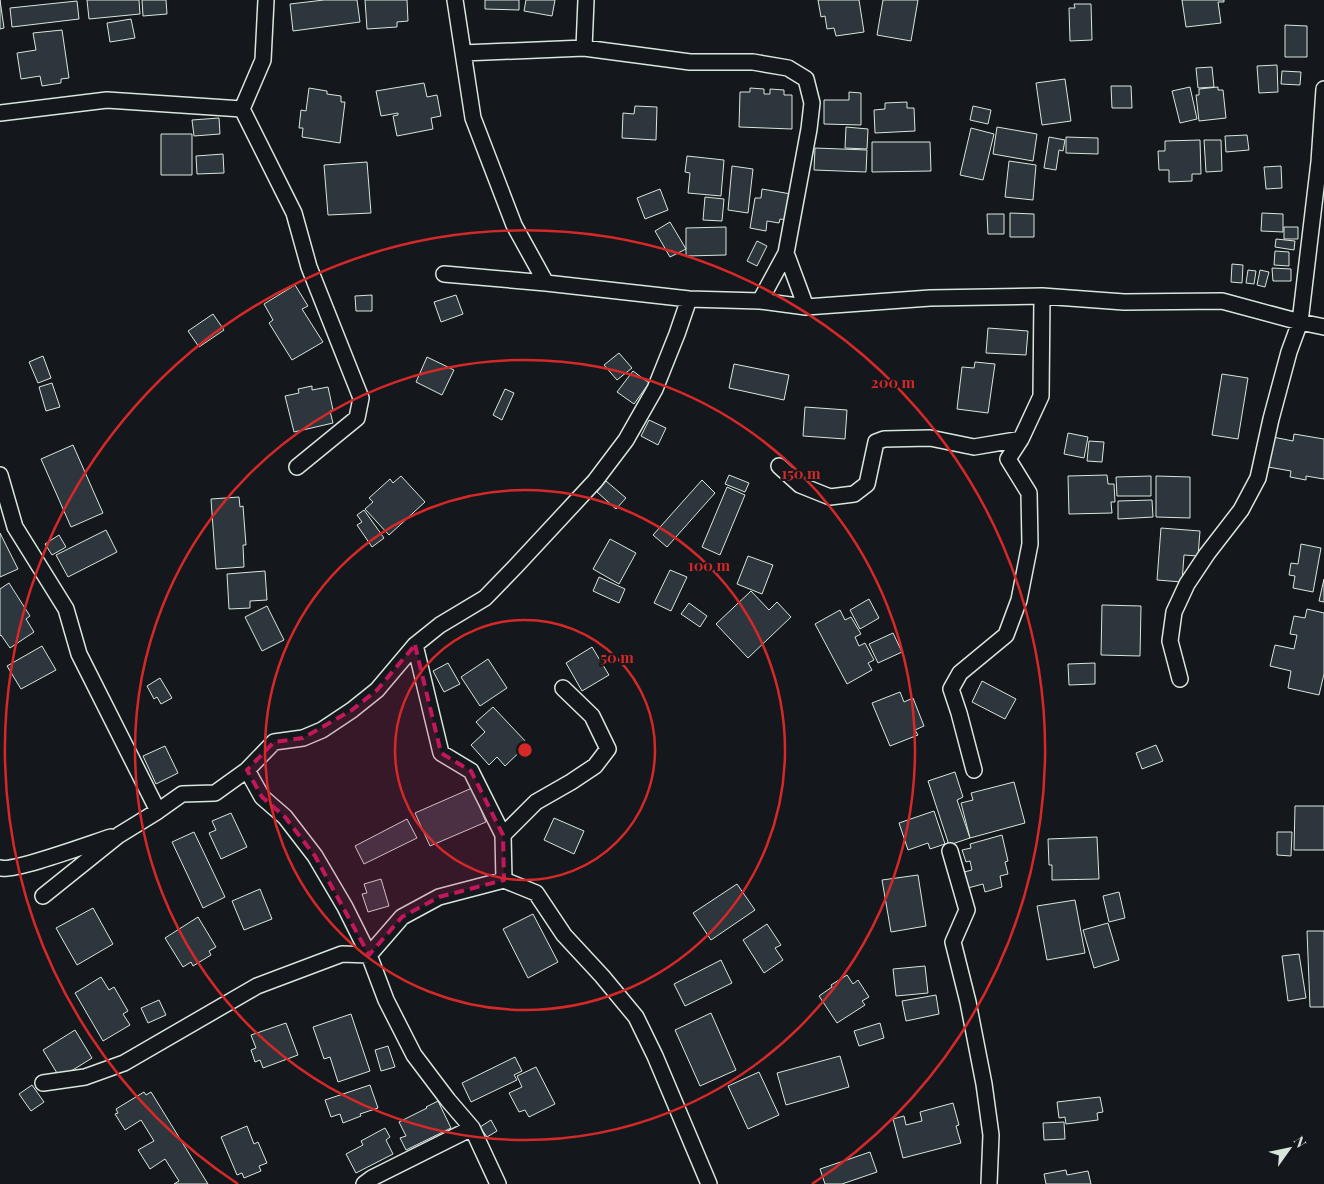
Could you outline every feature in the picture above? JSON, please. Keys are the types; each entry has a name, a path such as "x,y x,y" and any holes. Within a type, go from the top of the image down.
{"street":[{"path":"266,0 263,60 242,109 294,213 309,267 361,398 357,418 297,467"},
{"path":"455,0 473,118 514,225 546,283"},
{"path":"584,48 586,0"},
{"path":"464,53 584,48 690,62 753,62 788,68 806,79 812,104 810,129 786,253 760,302"},
{"path":"1180,679 1170,641 1174,612 1187,584 1206,554 1241,510 1258,478 1271,419 1300,322 1319,162 1324,89"},
{"path":"0,113 107,100 242,109"},
{"path":"786,253 806,307"},
{"path":"444,274 689,299 760,302 806,307 930,298 1042,296 1124,302 1222,301 1324,327"},
{"path":"974,770 952,689 960,673 1006,635 1019,600 1030,544 1029,493 1008,459 1021,439 1041,396 1042,296"},
{"path":"43,896 119,835 182,794 215,793 247,770 274,742 303,738 322,730 352,710 377,690 415,645 440,625 485,598 595,481 626,440 655,390 689,299"},
{"path":"779,466 800,485 830,497 854,494 867,484 876,442 884,439 930,438 974,447 1021,439"},
{"path":"0,476 14,527 66,609 79,654 158,811"},
{"path":"415,645 441,754 471,771 503,835 504,880"},
{"path":"503,835 536,802 595,766 608,748 592,716 563,688"},
{"path":"247,770 262,797 285,817 315,856 345,906 370,955 386,1000 414,1055 472,1128 498,1184"},
{"path":"0,868 5,869 25,865 119,835"},
{"path":"950,851 967,910 953,942 968,1002 984,1084 991,1135 989,1184"},
{"path":"370,955 402,918 438,898 504,880 536,893 564,935 602,976 636,1017 655,1056 709,1184"},
{"path":"44,1083 85,1077 124,1063 257,986 342,954 370,955"},
{"path":"364,1184 372,1178 472,1128"}],"highlighted area":[{"path":"415,645 441,753 471,771 503,835 504,880 439,897 402,917 369,955 315,856 285,817 262,797 247,770 274,742 303,738 352,710 377,690"}],"building":[{"path":"0,0 4,28 0,29"},
{"path":"87,0 139,0 140,14 89,19"},
{"path":"142,0 166,0 167,14 143,16"},
{"path":"324,0 357,0 360,22 293,31 290,4"},
{"path":"365,0 407,0 408,21 397,22 397,27 367,29"},
{"path":"485,0 519,0 519,10 485,9"},
{"path":"526,0 555,0 552,16 524,11"},
{"path":"818,0 859,0 864,32 836,36 834,28 827,29 825,16 821,17"},
{"path":"883,0 918,0 911,41 877,35"},
{"path":"1182,0 1224,0 1224,2 1218,2 1221,23 1186,27"},
{"path":"77,1 79,19 12,27 10,8"},
{"path":"1074,4 1091,4 1092,40 1070,41 1069,8 1075,8"},
{"path":"131,19 135,38 110,42 107,23"},
{"path":"1285,25 1307,26 1307,57 1285,57"},
{"path":"62,30 69,78 61,79 61,83 42,86 40,76 21,79 17,53 36,50 33,33"},
{"path":"1277,65 1278,92 1259,93 1257,66"},
{"path":"1212,67 1214,87 1198,88 1196,68"},
{"path":"1282,71 1301,72 1300,85 1281,84"},
{"path":"1065,79 1071,121 1042,125 1036,83"},
{"path":"424,83 427,97 437,95 441,116 431,118 433,129 397,136 393,116 398,115 398,113 381,116 376,91"},
{"path":"1111,86 1131,86 1132,108 1112,108"},
{"path":"1190,87 1197,119 1180,123 1172,91"},
{"path":"1218,87 1218,90 1223,90 1226,118 1199,121 1196,95 1199,95 1199,89"},
{"path":"309,88 341,96 341,102 345,102 340,143 302,137 303,128 299,128 301,110 306,111"},
{"path":"750,88 764,89 764,94 770,94 770,89 784,90 784,95 792,95 792,129 739,127 740,92 750,92"},
{"path":"849,92 861,93 861,125 824,124 824,100 849,100"},
{"path":"907,102 907,108 914,108 915,131 875,133 874,110 885,109 885,103"},
{"path":"635,106 657,107 656,140 622,138 623,113 634,114"},
{"path":"973,106 991,110 988,124 970,120"},
{"path":"219,118 220,134 194,136 192,120"},
{"path":"846,127 868,129 867,149 845,148"},
{"path":"997,127 1037,134 1033,161 993,154"},
{"path":"971,128 994,134 983,180 960,175"},
{"path":"161,134 192,134 192,175 161,175"},
{"path":"1247,135 1249,150 1226,152 1225,136"},
{"path":"1049,137 1065,140 1063,151 1059,150 1056,170 1044,168"},
{"path":"1066,137 1098,138 1098,154 1066,153"},
{"path":"1200,140 1201,174 1192,174 1192,181 1169,182 1169,170 1159,170 1158,151 1165,151 1165,141"},
{"path":"1204,140 1221,140 1222,171 1206,172"},
{"path":"872,142 930,142 931,171 872,172"},
{"path":"815,148 867,150 866,172 814,170"},
{"path":"223,154 224,173 197,174 196,156"},
{"path":"687,156 724,160 721,196 688,193 690,173 685,172"},
{"path":"1009,161 1036,165 1033,200 1005,197"},
{"path":"367,162 371,213 328,215 324,165"},
{"path":"732,166 753,169 748,213 728,210"},
{"path":"1281,166 1282,188 1266,189 1264,167"},
{"path":"660,189 668,210 645,219 637,198"},
{"path":"762,189 791,194 787,220 780,219 779,223 767,221 766,231 750,228 755,198 761,198"},
{"path":"705,197 724,199 722,221 703,220"},
{"path":"1010,213 1034,214 1034,237 1010,237"},
{"path":"1262,213 1283,214 1283,232 1261,231"},
{"path":"987,214 1004,214 1004,234 988,234"},
{"path":"670,222 686,249 670,257 655,231"},
{"path":"726,227 726,255 686,256 686,228"},
{"path":"1284,227 1298,227 1298,239 1284,239"},
{"path":"1276,239 1295,241 1294,250 1275,247"},
{"path":"757,241 767,246 757,266 747,261"},
{"path":"1275,251 1289,252 1289,266 1274,265"},
{"path":"1232,264 1243,265 1242,283 1231,282"},
{"path":"1272,268 1291,269 1291,281 1273,281"},
{"path":"1248,270 1256,271 1254,284 1246,283"},
{"path":"1260,270 1269,272 1265,287 1257,285"},
{"path":"295,285 308,306 302,309 323,342 292,360 269,323 273,320 264,304"},
{"path":"372,295 372,311 356,311 355,296"},
{"path":"456,295 463,314 441,322 434,302"},
{"path":"213,314 224,330 199,347 188,331"},
{"path":"988,328 1028,331 1026,355 986,353"},
{"path":"619,353 632,368 617,380 604,365"},
{"path":"43,356 51,378 38,383 29,362"},
{"path":"427,357 454,370 442,395 416,382"},
{"path":"975,362 995,364 988,413 957,409 962,367 974,368"},
{"path":"734,364 789,375 784,400 729,388"},
{"path":"633,371 649,383 634,404 617,392"},
{"path":"1222,374 1248,378 1238,439 1212,435"},
{"path":"52,383 60,407 46,411 39,387"},
{"path":"312,386 312,390 328,387 333,410 330,411 333,423 294,432 285,396 299,393 298,389"},
{"path":"505,389 514,393 502,420 493,415"},
{"path":"805,407 847,410 845,439 803,436"},
{"path":"649,420 666,428 658,445 641,436"},
{"path":"1068,433 1088,437 1084,458 1064,454"},
{"path":"1294,434 1324,439 1324,479 1306,476 1306,480 1290,477 1291,471 1268,467 1273,437 1293,441"},
{"path":"1089,441 1104,442 1102,462 1087,461"},
{"path":"73,445 103,513 71,527 41,459"},
{"path":"729,475 749,483 745,492 725,484"},
{"path":"1107,475 1108,484 1114,484 1115,502 1111,502 1112,513 1069,514 1068,476"},
{"path":"401,476 425,502 389,535 365,509 373,502 369,498 390,479 393,483"},
{"path":"1151,476 1151,496 1117,496 1116,477"},
{"path":"1156,476 1190,477 1190,518 1156,517"},
{"path":"702,480 715,493 667,547 653,535"},
{"path":"606,481 626,498 616,509 597,492"},
{"path":"727,487 745,495 720,555 702,547"},
{"path":"239,497 240,507 243,506 246,545 243,545 244,567 216,569 211,499"},
{"path":"1152,500 1153,517 1118,519 1118,501"},
{"path":"364,510 384,538 372,547 357,525 362,522 357,515"},
{"path":"1161,528 1200,531 1198,556 1184,555 1182,582 1157,580"},
{"path":"106,530 117,552 68,577 56,555"},
{"path":"0,533 18,569 0,577"},
{"path":"59,535 66,547 52,555 45,544"},
{"path":"610,539 636,553 619,584 593,569"},
{"path":"1301,544 1321,548 1313,592 1293,588 1295,576 1289,575 1291,563 1298,564"},
{"path":"748,556 773,565 762,594 737,584"},
{"path":"670,570 687,577 671,611 654,603"},
{"path":"265,571 267,600 250,601 250,608 229,609 227,574"},
{"path":"599,577 625,589 619,603 593,591"},
{"path":"1324,579 1324,602 1319,601"},
{"path":"9,583 30,616 26,619 34,632 10,648 0,636 0,589"},
{"path":"751,591 769,610 777,602 791,617 748,658 716,624"},
{"path":"869,599 879,618 860,629 850,610"},
{"path":"689,603 707,616 700,627 681,614"},
{"path":"1102,605 1141,606 1140,656 1101,655"},
{"path":"267,606 284,640 262,651 245,617"},
{"path":"1307,609 1324,613 1324,674 1319,695 1288,688 1291,671 1270,666 1275,645 1294,649 1297,635 1290,634 1294,616 1305,618"},
{"path":"840,610 845,620 851,617 861,634 855,637 859,646 865,643 874,660 868,663 872,670 847,684 815,624"},
{"path":"893,633 902,652 878,663 869,644"},
{"path":"42,646 56,670 21,689 7,666"},
{"path":"592,647 609,675 582,691 566,663"},
{"path":"488,659 507,688 480,706 461,677"},
{"path":"448,663 460,684 444,692 433,671"},
{"path":"1095,663 1095,684 1069,685 1068,664"},
{"path":"160,678 172,698 161,704 157,697 154,699 147,686"},
{"path":"982,681 1016,699 1005,719 972,702"},
{"path":"900,692 904,702 913,698 924,726 915,730 918,735 890,746 872,703"},
{"path":"493,707 528,744 505,766 497,757 489,765 471,745 485,732 476,722"},
{"path":"1156,745 1163,761 1142,769 1136,753"},
{"path":"165,746 178,773 156,784 143,756"},
{"path":"955,772 963,797 957,800 970,838 949,845 928,781"},
{"path":"1014,782 1025,823 970,838 961,803 973,800 971,793"},
{"path":"472,788 486,822 430,846 415,813"},
{"path":"1295,806 1324,806 1324,850 1294,850"},
{"path":"934,811 945,844 930,849 928,843 908,850 899,823"},
{"path":"231,813 247,847 221,859 209,833 216,830 212,821"},
{"path":"554,818 584,831 574,854 544,840"},
{"path":"407,819 417,838 364,864 355,846"},
{"path":"194,832 225,897 203,908 172,842"},
{"path":"1277,832 1292,832 1291,856 1277,855"},
{"path":"1002,835 1008,861 1005,862 1008,874 1000,876 1002,887 985,892 983,884 968,888 964,872 972,870 970,861 966,862 962,850 971,848 970,844"},
{"path":"1097,837 1099,879 1052,880 1052,865 1049,865 1048,839"},
{"path":"918,875 926,926 891,932 882,880"},
{"path":"381,879 389,906 368,912 362,894 367,893 364,884"},
{"path":"737,884 755,910 711,940 693,913"},
{"path":"260,889 272,919 244,930 232,901"},
{"path":"1119,892 1125,918 1109,922 1103,896"},
{"path":"1075,900 1085,953 1047,960 1037,906"},
{"path":"93,908 113,944 77,965 56,928"},
{"path":"533,914 558,962 528,978 503,929"},
{"path":"198,917 216,947 209,951 211,955 193,966 191,962 183,967 165,938"},
{"path":"1108,923 1119,960 1094,968 1083,930"},
{"path":"767,924 781,945 775,948 783,960 764,973 743,940"},
{"path":"1307,931 1324,931 1324,1007 1310,1007"},
{"path":"1299,954 1306,998 1288,1001 1282,956"},
{"path":"721,960 732,983 685,1006 674,984"},
{"path":"925,966 928,993 896,996 893,969"},
{"path":"847,975 853,984 858,980 869,997 862,1001 865,1005 837,1023 819,996 832,987 831,985"},
{"path":"101,977 109,990 114,987 128,1011 123,1014 130,1025 103,1041 75,993"},
{"path":"936,995 939,1014 906,1021 902,1001"},
{"path":"159,1000 166,1015 148,1023 141,1008"},
{"path":"711,1013 736,1070 700,1086 675,1030"},
{"path":"351,1014 370,1071 338,1082 330,1057 324,1059 313,1027"},
{"path":"286,1023 298,1055 263,1068 260,1060 255,1062 251,1050 256,1048 251,1035"},
{"path":"880,1023 884,1038 859,1046 854,1031"},
{"path":"75,1030 92,1058 60,1078 43,1050"},
{"path":"388,1046 395,1067 381,1071 375,1050"},
{"path":"840,1056 849,1087 786,1105 777,1073"},
{"path":"515,1057 522,1071 514,1075 517,1080 471,1102 462,1083"},
{"path":"536,1067 555,1104 529,1117 525,1110 519,1112 509,1093 522,1087 517,1076"},
{"path":"759,1072 779,1115 748,1129 728,1086"},
{"path":"32,1085 44,1102 31,1111 19,1094"},
{"path":"370,1085 378,1108 360,1114 361,1116 343,1123 340,1114 331,1117 325,1100"},
{"path":"144,1092 146,1095 151,1092 208,1184 174,1184 179,1181 165,1159 150,1169 138,1150 154,1141 141,1120 125,1130 115,1114 118,1113 116,1109"},
{"path":"1100,1097 1103,1112 1097,1113 1098,1120 1066,1124 1065,1117 1059,1118 1057,1102"},
{"path":"438,1101 451,1128 406,1150 400,1138 406,1136 399,1122"},
{"path":"953,1103 959,1125 956,1126 961,1143 903,1158 893,1119 904,1116 906,1125 922,1121 920,1112"},
{"path":"491,1120 497,1131 487,1137 480,1127"},
{"path":"1064,1122 1065,1139 1044,1140 1043,1123"},
{"path":"247,1126 254,1144 258,1142 267,1163 259,1166 261,1171 244,1178 242,1173 237,1175 221,1137"},
{"path":"385,1128 390,1137 386,1140 393,1154 356,1173 346,1154 363,1145 361,1141"},
{"path":"870,1152 877,1172 842,1184 825,1184 820,1169"},
{"path":"1066,1170 1067,1175 1088,1171 1091,1184 1046,1184 1044,1174"}]}
